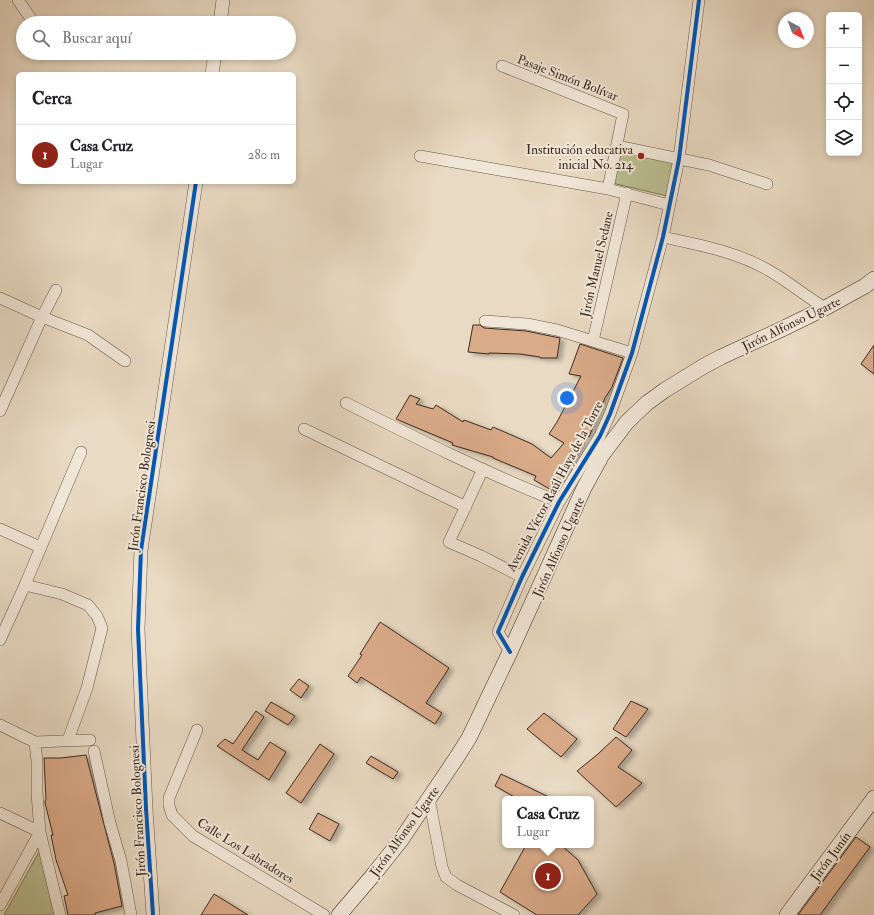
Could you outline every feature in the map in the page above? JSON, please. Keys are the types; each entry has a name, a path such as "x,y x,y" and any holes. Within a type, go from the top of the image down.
{"main road":[{"name":"Jirón Alfonso Ugarte","path":"339,915 396,846 430,798 469,738 510,652 578,486 627,422 665,390 721,357 825,308 865,286 874,279"},
{"name":"Jirón Junín","path":"786,915 874,798"}],"street":[{"path":"18,0 29,16"},
{"path":"221,16 223,0"},
{"name":"Avenida Víctor Raúl Haya de la Torre","path":"510,652 498,632 522,577 559,502 578,486 610,414 632,353 663,237 679,159 699,0"},
{"path":"212,72 214,60"},
{"name":"Pasaje Simón Bolívar","path":"502,66 623,114 617,146"},
{"path":"608,189 617,146 709,165 767,184"},
{"path":"420,156 608,189 669,205"},
{"name":"Jirón Francisco Bolognesi","path":"153,915 146,809 138,629 141,550 196,184"},
{"name":"Jirón Manuel Sedane","path":"593,341 626,193"},
{"path":"663,237 712,248 752,262 768,270 825,308"},
{"path":"0,411 4,391 56,290"},
{"path":"0,298 42,317 88,335 125,361"},
{"path":"484,321 527,324 557,330 632,353"},
{"path":"346,403 434,447 559,502"},
{"path":"304,429 466,507"},
{"path":"0,640 26,584 40,547 81,452"},
{"path":"483,469 449,542 481,556 522,577"},
{"path":"0,530 40,547"},
{"path":"26,584 62,594 88,605 97,616 102,628 87,688 68,740"},
{"path":"0,725 35,742 90,740"},
{"name":"Calle Los Labradores","path":"197,730 169,798 169,805 172,815 193,836 324,915"},
{"path":"35,742 40,832 60,915"},
{"path":"94,751 110,823 121,861 130,903 131,915"},
{"path":"430,798 442,868 446,877 457,885 514,915"},
{"path":"0,813 40,832"},
{"path":"0,904 40,832"}],"green space":[{"path":"621,149 675,162 667,196 612,183"},
{"path":"40,850 55,915 4,915"}],"building":[{"path":"473,325 480,325 484,328 526,331 560,338 557,358 540,358 520,354 468,352"},
{"path":"580,344 623,358 612,387 605,398 589,437 585,435 580,452 579,451 563,482 555,492 534,480 536,476 493,457 452,445 453,443 396,419 410,395 420,399 416,404 433,409 436,405 463,422 464,420 491,430 493,427 532,444 551,458 564,443 549,434 557,422 581,376 569,374"},
{"path":"874,345 874,374 861,364"},
{"path":"380,622 449,668 426,703 442,713 435,724 361,677 357,683 348,676 362,655 360,654"},
{"path":"299,679 309,686 301,698 290,690"},
{"path":"631,701 648,709 626,737 613,729"},
{"path":"271,702 295,716 288,725 265,711"},
{"path":"256,711 264,717 242,750 258,760 270,742 286,752 269,780 217,746 225,739 233,744"},
{"path":"544,713 577,739 561,757 527,729"},
{"path":"616,737 632,750 618,767 642,783 616,807 577,771"},
{"path":"320,744 334,754 301,803 286,793"},
{"path":"86,755 114,863 122,906 95,913 95,915 68,915 64,896 68,895 56,860 51,835 53,835 45,803 44,758 61,758"},
{"path":"371,756 398,772 393,779 366,763"},
{"path":"501,774 547,796 513,796 495,786"},
{"path":"318,813 339,824 330,841 309,829"},
{"path":"856,837 870,847 820,915 798,915"},
{"path":"524,848 564,848 578,860 597,894 578,915 537,915 500,892"},
{"path":"214,894 248,915 201,915"}],"cycle path":[{"path":"510,652 498,632 522,577 559,502 600,436 610,414 632,353 663,237 679,159 699,0"},
{"path":"153,915 146,809 138,629 141,550 196,184"}],"place":[{"name":"Institución educativa inicial No. 214","path":"641,156"},
{"name":"Casa Cruz","path":"548,876"}]}
